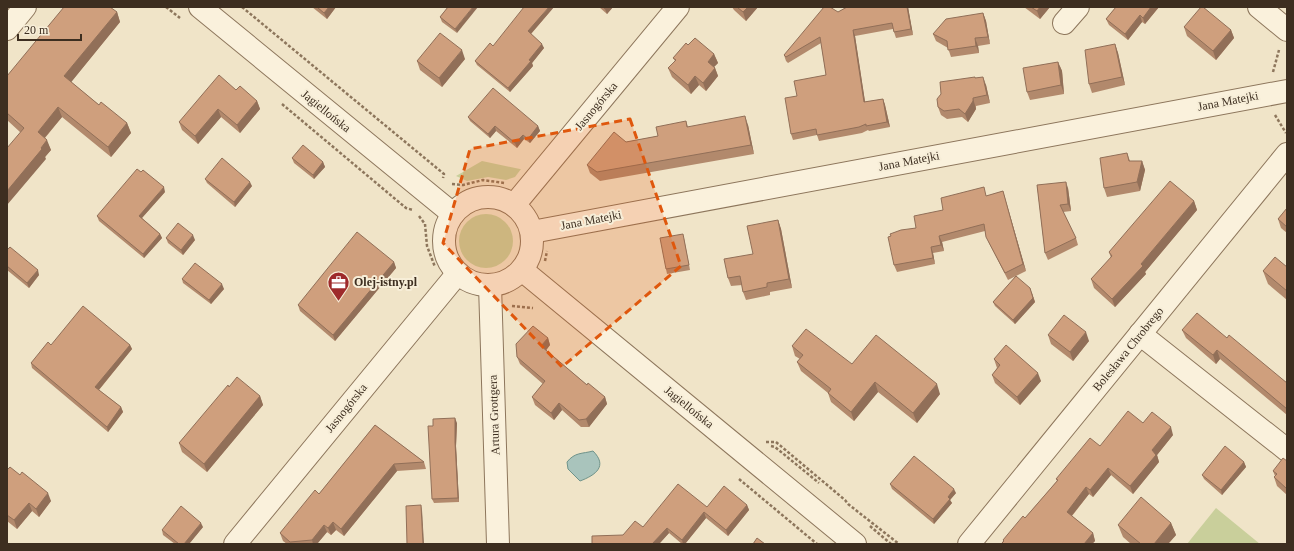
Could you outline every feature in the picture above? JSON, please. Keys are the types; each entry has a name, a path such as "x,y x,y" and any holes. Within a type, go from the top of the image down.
{"street":[{"path":"7,29 25,7"},
{"name":"Jagiellońska","path":"200,7 453,214"},
{"name":"Jasnogórska","path":"514,205 678,7"},
{"path":"1064,23 1078,7"},
{"path":"1259,7 1284,37"},
{"name":"Jana Matejki","path":"532,232 1278,92"},
{"name":"Bolesława Chrobrego","path":"969,544 1287,154"},
{"path":"481,197 504,199 514,205 528,220 532,232 532,252 522,270 507,281 490,285 474,283 464,279 458,273 446,254 444,244 447,225 453,214 462,204 481,197"},
{"name":"Jagiellońska","path":"522,270 855,544"},
{"name":"Jasnogórska","path":"235,544 458,273"},
{"name":"Artura Grottgera","path":"490,285 498,544"},
{"path":"1140,334 1287,450"}],"path":[{"path":"242,7 444,174 444,177 438,183"},
{"path":"1284,37 1271,81 1267,82 1278,92 1271,108 1287,135"},
{"path":"548,268 545,261 546,252 550,247"},
{"path":"764,441 776,442 848,504 899,544"},
{"path":"763,445 775,447 891,544"}],"highlighted area":[{"path":"630,119 681,266 562,367 443,243 470,149"}],"green space":[{"path":"482,161 521,169 515,177 506,180 488,177 467,181 456,176"},
{"path":"486,214 496,216 505,222 511,231 513,241 511,251 505,260 496,266 486,268 476,266 467,260 461,251 459,241 461,231 467,222 476,216"},
{"path":"1216,508 1260,544 1187,544"}],"water":[{"path":"593,451 600,461 600,466 591,476 580,481 568,469 567,462 573,456"}],"building":[{"path":"64,7 110,7 117,12 64,76 99,105 101,102 127,123 108,147 58,107 38,132 47,140 41,148 42,149 7,191 7,148 24,128 7,113 7,76"},
{"path":"317,7 329,7 324,13"},
{"path":"448,7 473,7 455,29 440,17"},
{"path":"524,7 549,7 528,31 542,44 529,60 531,61 508,88 475,61 490,43 493,46"},
{"path":"737,7 748,7 743,12"},
{"path":"824,7 830,7 838,12 847,7 907,7 911,29 894,32 892,23 853,30 864,102 883,99 887,122 866,126 866,124 859,127 817,135 816,129 791,134 785,98 797,96 794,81 826,75 820,37 786,57 784,55"},
{"path":"1031,7 1040,7 1037,11"},
{"path":"1116,7 1151,7 1143,18 1140,15 1125,34 1106,19"},
{"path":"1201,7 1203,7 1231,30 1213,51 1184,27"},
{"path":"983,13 988,37 975,38 976,46 948,50 947,41 933,34 946,19"},
{"path":"440,33 462,50 439,78 417,61"},
{"path":"695,38 714,54 708,62 715,68 703,83 695,76 688,85 668,68 676,60 673,58 686,43 688,45"},
{"path":"1115,44 1122,77 1089,84 1085,50"},
{"path":"1058,62 1061,85 1027,92 1023,68"},
{"path":"219,75 236,90 240,86 257,101 237,125 218,109 195,136 179,122"},
{"path":"983,77 987,95 973,98 973,101 965,114 959,109 944,111 938,107 937,99 941,94 940,82"},
{"path":"493,88 538,126 528,139 523,135 515,143 495,126 488,134 468,117"},
{"path":"745,116 751,145 597,172 587,165 614,132 626,142 658,136 656,127 686,121 687,127"},
{"path":"303,145 323,162 313,175 292,158"},
{"path":"1127,153 1129,161 1142,161 1137,182 1104,188 1100,158"},
{"path":"222,158 250,182 234,202 205,179"},
{"path":"137,169 141,172 143,170 164,187 139,216 160,234 143,254 97,216"},
{"path":"1170,181 1194,201 1141,264 1143,266 1112,299 1091,279 1112,256 1109,252"},
{"path":"1066,182 1068,204 1060,205 1076,238 1045,253 1037,185"},
{"path":"984,187 986,196 1003,191 1023,264 1005,273 986,237 984,224 939,236 941,245 931,247 933,258 894,265 888,237 891,236 890,234 901,230 916,228 914,216 943,210 941,198"},
{"path":"1287,208 1287,227 1278,219"},
{"path":"778,220 789,279 767,283 767,287 743,292 740,276 728,278 724,259 753,254 747,226"},
{"path":"178,223 193,235 181,250 166,238"},
{"path":"357,232 394,262 333,335 298,305"},
{"path":"683,234 689,265 666,269 660,238"},
{"path":"10,247 38,270 27,283 7,266 7,250"},
{"path":"1275,257 1287,267 1287,291 1263,271"},
{"path":"195,263 222,284 209,300 182,279"},
{"path":"1016,276 1030,288 1033,298 1013,320 993,302"},
{"path":"83,306 130,345 95,387 121,407 107,427 31,363 48,342 51,345"},
{"path":"1197,313 1227,338 1229,335 1287,383 1287,409 1217,350 1213,355 1182,330"},
{"path":"1064,315 1086,332 1070,352 1048,335"},
{"path":"533,326 548,338 541,346 587,385 588,383 605,397 586,419 579,420 559,403 551,413 532,397 545,381 517,357 516,344"},
{"path":"806,329 852,364 876,335 937,384 913,413 875,382 851,412 828,393 831,389 797,362 803,355 792,346"},
{"path":"1006,345 1038,373 1017,397 992,375 1000,365 994,359"},
{"path":"237,377 260,396 204,464 179,443 228,385 229,387"},
{"path":"1128,411 1143,423 1152,412 1171,427 1152,450 1156,455 1130,486 1108,468 1090,490 1086,487 1067,512 1093,533 1084,544 1001,544 1023,516 1025,518 1058,480 1056,479 1090,438 1100,446"},
{"path":"455,418 458,498 432,499 428,426 433,426 433,419"},
{"path":"375,425 424,462 394,464 341,529 333,522 328,528 324,525 312,540 290,542 280,533 315,490 319,494"},
{"path":"1225,446 1244,462 1221,490 1202,475"},
{"path":"914,456 954,489 948,497 950,499 933,519 890,484"},
{"path":"1283,458 1287,461 1287,489 1274,477 1277,474 1273,471"},
{"path":"10,467 20,475 22,472 48,493 36,509 29,503 14,520 7,515 7,470"},
{"path":"678,484 707,507 724,486 747,505 726,530 704,512 682,540 667,528 652,544 592,544 592,536 623,535 635,521 643,527"},
{"path":"1141,497 1171,523 1154,544 1141,544 1118,525"},
{"path":"421,505 423,544 407,544 406,506"},
{"path":"181,506 201,523 184,544 179,544 162,530"},
{"path":"757,538 765,544 753,544"}],"place":[{"name":"Olej-istny.pl","path":"338,302"}]}
